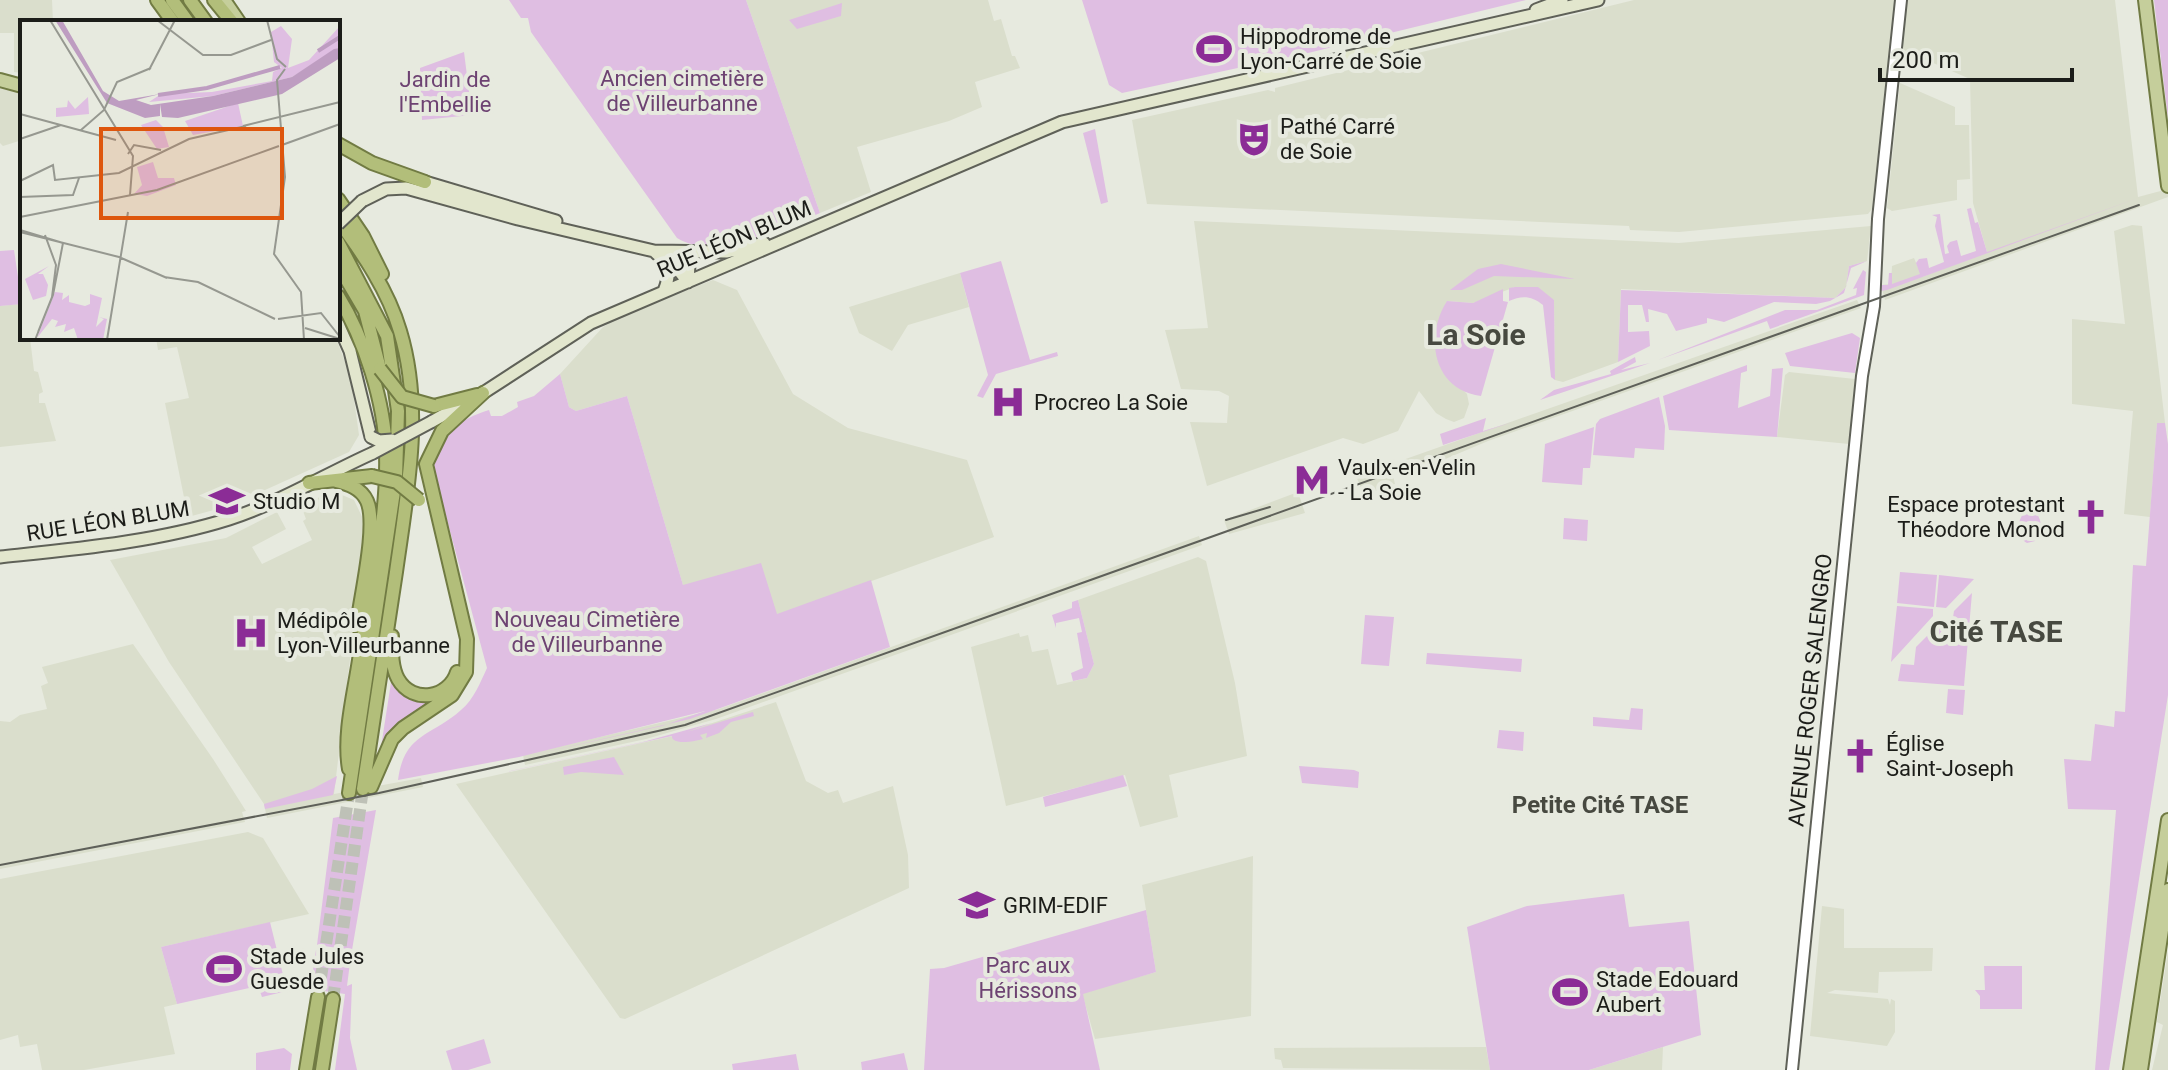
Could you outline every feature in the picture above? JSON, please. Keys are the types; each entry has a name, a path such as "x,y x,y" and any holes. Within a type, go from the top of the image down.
{"highway":[{"path":"157,0 172,20"},
{"path":"172,0 187,20"},
{"path":"190,0 205,20"},
{"path":"205,0 220,20"},
{"path":"214,0 230,20"},
{"path":"340,145 372,163 425,182"},
{"path":"340,202 373,255 385,281 406,353 413,410 409,477 367,788 392,739 452,695 466,672 467,639 426,464 442,431 483,393"},
{"path":"340,225 387,296"},
{"path":"340,246 387,336 398,411 396,478 349,793"},
{"path":"340,268 365,311 380,369 402,397 434,406 483,393"},
{"path":"340,284 375,346"},
{"path":"340,299 355,324 369,367 384,435 384,493 347,755 350,774"},
{"path":"340,313 356,349 376,436 384,493"},
{"path":"309,483 372,476 397,482 419,500 431,525 460,640 460,662 455,680 444,690 419,695 409,692 397,677 392,658 391,605"},
{"path":"336,481 361,492 368,503 370,523 353,670 356,683"},
{"path":"306,1070 318,997"},
{"path":"322,1070 333,999"}],"main road":[{"path":"224,0 238,20"},
{"path":"1531,12 1562,0"},
{"path":"1531,12 1550,12 1598,0"},
{"path":"2145,0 2168,186"},
{"name":"RUE LÉON BLUM","path":"0,557 95,547 239,516 431,422 483,393 591,323 1032,134 1104,111 1531,12"},
{"path":"0,80 20,85"},
{"path":"425,182 654,251 741,250 806,230"},
{"path":"340,220 362,201 386,189 406,188 518,219 594,235"},
{"path":"654,251 667,262 670,271 664,291"},
{"path":"678,253 689,264 688,282"},
{"path":"340,328 350,351 370,435 379,441 396,440"},
{"name":"RUE LÉON BLUM","path":"309,483 360,452 370,435"},
{"path":"2130,1070 2168,820"},
{"path":"2141,1070 2168,890"}],"street":[{"name":"AVENUE ROGER SALENGRO","path":"1792,1070 1901,0"}],"shaded area":[{"path":"0,0 52,0 53,20 20,20 20,73 14,72 14,33 0,33"},
{"path":"746,0 988,0 994,21 1001,19 1012,56 1015,56 1020,68 975,82 982,107 949,121 857,147 871,192 820,213"},
{"path":"1634,0 2115,0 2138,197 2168,189 2168,197 1885,300 1881,285 1891,284 1892,266 1914,258 1922,277 1987,252 1973,203 1970,79 1892,45 1872,209 1868,214 1679,232 1630,230 1629,226 1147,204 1132,120 1268,90 1275,92 1275,88"},
{"path":"1900,83 1955,107 1955,125 1969,125 1970,179 1957,180 1957,200 1892,211 1887,208"},
{"path":"0,88 20,93 20,141 3,146 0,143"},
{"path":"1194,221 1679,243 1871,226 1867,261 1849,266 1846,287 1835,298 1621,289 1618,362 1563,382 1555,380 1554,300 1515,287 1473,303 1447,301 1441,368 1467,394 1469,404 1464,418 1454,422 1436,413 1419,391 1398,431 1363,444 1343,438 1207,486 1190,422 1227,423 1229,396 1219,391 1181,389 1165,330 1208,328"},
{"path":"2132,225 2142,226 2165,423 2157,423 2150,517 2124,514 2133,411 2072,404 2072,319 2125,324 2114,231"},
{"path":"960,273 969,307 908,325 892,351 859,333 849,307"},
{"path":"713,280 737,290 793,394 848,428 967,460 994,537 777,615 683,585 627,396 576,411 569,407 560,374 603,327 626,313"},
{"path":"1857,300 1861,308 1488,441 1405,476 1400,461"},
{"path":"20,305 20,340 30,340 34,371 38,372 43,392 39,394 39,403 45,403 56,441 0,447 0,306"},
{"path":"156,340 337,340 351,378 359,435 349,452 232,505 188,517 165,403 189,398 177,347 158,350"},
{"path":"1789,372 1855,379 1849,444 1777,437 1785,375"},
{"path":"1390,463 1395,484 1364,495 1356,476"},
{"path":"1298,492 1305,513 1229,534 1224,520"},
{"name":"Médipôle Lyon-Villeurbanne","path":"324,495 326,499 342,495 354,500 366,525 334,794 421,778 423,787 267,818 264,804 169,662 110,560 226,538 277,512 286,529 252,547 262,564 312,540 303,521 306,519 301,506"},
{"path":"1199,536 1202,545 716,719 646,739 525,765 523,755 719,709"},
{"path":"1198,557 1206,561 1235,683 1247,756 1169,775 1178,817 1140,827 1125,775 1006,806 971,647 1019,633 1020,637 1028,635 1032,652 1048,649 1057,685 1087,678 1094,664 1078,600"},
{"path":"133,644 246,811 242,812 245,822 0,869 0,721 10,722 20,715 47,709 41,686 48,683 42,667"},
{"path":"776,702 806,781 828,793 838,790 843,803 893,786 908,855 909,888 625,1019 620,1018 456,784 673,736"},
{"path":"248,832 263,838 309,914 161,947 177,1004 164,1007 175,1054 84,1070 42,1070 37,1044 20,1047 18,1035 0,1040 0,879"},
{"path":"1253,856 1251,1016 1095,1039 1082,993 1156,972 1142,885"},
{"path":"1822,906 1844,909 1844,948 1933,948 1932,971 1879,972 1878,993 1835,990 1827,993 1888,999 1890,1005 1891,999 1895,1001 1895,1032 1887,1046 1810,1036"},
{"path":"2168,951 2168,1070 2152,1070 2163,1025 2157,1022"},
{"path":"1486,1047 1490,1070 1283,1068 1281,1060 1275,1059 1274,1048"},
{"path":"1663,1047 1662,1070 1589,1070"}],"green space":[{"name":"Ancien cimetière de Villeurbanne","path":"509,0 746,0 820,213 768,235 730,245 693,245 677,238 531,32 528,18 521,18"},
{"name":"Hippodrome de Lyon-Carré de Soie","path":"1082,0 1526,0 1263,64 1264,56 1248,57 1247,66 1122,93 1109,85"},
{"path":"2154,0 2168,0 2168,118"},
{"path":"842,3 841,16 797,29 789,20"},
{"name":"Jardin de l'Embellie","path":"464,52 472,115 422,120 420,68"},
{"path":"1095,129 1108,202 1101,204 1083,133"},
{"path":"2138,198 1881,291 1881,285 1888,285 1889,273 1892,273 1892,284 1920,274 1916,263 1919,259 1927,258 1929,268 1944,262 1935,226 1937,217 1932,215 1940,214 1945,254 1949,253 1947,246 1950,242 1957,240 1961,256 1976,251 1967,209 1971,208 1975,223 1978,222 1987,252"},
{"path":"14,250 20,304 0,306 0,251"},
{"path":"1001,261 1030,360 1057,352 1058,356 996,374 983,398 977,396 988,375 960,273"},
{"path":"1867,261 1851,268 1846,285 1849,266"},
{"path":"1501,264 1575,279 1494,276 1462,290 1450,290 1478,269"},
{"path":"1863,270 1866,272 1864,295 1770,329 1767,321 1658,360 1785,310 1817,310 1856,295 1857,288 1853,289"},
{"path":"1538,287 1554,300 1555,380 1551,377 1543,305 1527,297 1509,301 1509,288"},
{"path":"1846,287 1844,293 1830,301 1816,304 1774,302 1724,322 1707,318 1707,323 1676,331 1667,314 1648,309 1649,322 1646,322 1642,305 1628,305 1628,332 1649,331 1650,346 1618,362 1621,290 1835,298"},
{"path":"1503,289 1503,301 1508,302 1481,396 1465,392 1452,384 1437,360 1436,330 1440,315 1447,301 1473,303"},
{"path":"1852,333 1860,338 1855,373 1790,366 1785,353"},
{"path":"1635,357 1636,362 1621,370 1650,363 1540,400 1554,390 1611,374 1610,371"},
{"path":"1747,365 1747,371 1741,373 1738,408 1770,396 1772,369 1783,368 1777,437 1669,430 1663,396"},
{"name":"Nouveau Cimetière de Villeurbanne","path":"560,374 569,407 576,411 627,396 683,585 761,563 777,614 871,580 890,647 690,719 667,724 705,711 519,757 398,780 406,753 413,744 466,706 487,668 433,468 435,456 444,438 468,418 489,410 491,416 502,416 518,407 517,402 534,396"},
{"path":"1659,397 1665,426 1664,450 1635,448 1634,458 1593,455 1596,424 1600,419"},
{"path":"1486,418 1483,431 1513,422 1443,445 1440,434"},
{"path":"2157,423 2165,423 2168,444 2168,695 2109,1070 2095,1070 2116,810 2068,809 2064,759 2091,761 2095,724 2114,727 2115,711 2125,712 2133,565 2146,566"},
{"path":"1594,427 1590,468 1583,468 1582,485 1542,482 1545,444"},
{"path":"2033,510 2039,517 2041,529 2035,541 2027,543 2019,533 2019,525 2024,513"},
{"path":"1564,518 1588,520 1587,541 1563,539"},
{"path":"1900,572 1937,575 1934,607 1897,603"},
{"path":"1939,575 1974,579 1946,608 1936,607"},
{"path":"1972,593 1964,686 1898,681 1901,664 1914,665 1916,647 1940,623 1952,624 1954,611"},
{"path":"1078,600 1094,664 1087,678 1073,681 1071,673 1083,668 1077,633 1082,632 1079,618 1056,623 1056,628 1052,615 1072,608 1072,602"},
{"path":"1897,606 1933,609 1933,616 1891,662"},
{"path":"1365,615 1394,617 1389,666 1361,664"},
{"path":"1427,653 1522,659 1521,672 1426,664"},
{"path":"392,676 432,701 381,747"},
{"path":"1948,689 1965,690 1963,715 1946,713"},
{"path":"1631,708 1643,709 1642,730 1593,726 1593,717 1629,720"},
{"path":"753,712 754,716 731,722 719,733 706,738 707,733 700,735 703,739 699,740 679,742 672,736 456,783 643,742 712,723 687,732"},
{"path":"667,724 662,726 523,757"},
{"path":"1499,730 1524,732 1523,751 1497,748"},
{"path":"614,757 624,775 581,772 564,775 563,767"},
{"path":"1299,766 1354,770 1359,772 1358,788 1302,783"},
{"path":"1123,775 1127,786 1045,807 1043,797"},
{"path":"337,776 333,795 265,809 264,804 312,789"},
{"path":"376,810 352,950 317,945 333,818"},
{"name":"Stade Edouard Aubert","path":"1624,894 1629,927 1689,921 1701,1035 1589,1070 1490,1070 1467,927 1527,906"},
{"name":"Parc aux Hérissons","path":"1146,910 1156,972 1083,994 1100,1070 924,1070 930,969 944,968"},
{"name":"Stade Jules Guesde","path":"270,922 287,991 262,997 258,986 177,1004 161,947"},
{"path":"316,950 351,955 347,986 352,984 350,1038 357,1070 335,1070 345,994 310,989"},
{"path":"1984,966 2022,966 2022,1009 1980,1009 1980,996 1975,990 1985,990"},
{"path":"484,1039 491,1063 468,1070 452,1070 446,1051"},
{"path":"284,1048 292,1054 290,1070 256,1070 256,1053"},
{"path":"904,1053 908,1070 862,1070 861,1062"},
{"path":"796,1054 799,1070 733,1070 732,1064"}],"tunnel":[{"path":"333,999 363,789"},
{"path":"318,997 349,793"}],"tram line":[{"path":"0,865 379,793 685,725 2139,205"},
{"path":"1226,520 1270,507"}],"place":[{"name":"Hippodrome de Lyon-Carré de Soie","path":"1214,49"},
{"name":"Pathé Carré de Soie","path":"1254,139"},
{"name":"Procreo La Soie","path":"1008,402"},
{"name":"Vaulx-en-Velin - La Soie","path":"1312,480"},
{"name":"Studio M","path":"227,501"},
{"name":"Espace protestant Théodore Monod","path":"2091,517"},
{"name":"Médipôle Lyon-Villeurbanne","path":"251,633"},
{"name":"Église Saint-Joseph","path":"1860,756"},
{"name":"GRIM-EDIF","path":"977,905"},
{"name":"Stade Jules Guesde","path":"224,969"},
{"name":"Stade Edouard Aubert","path":"1570,992"}],"district":[{"name":"La Soie","path":"1476,334"},
{"name":"Cité TASE","path":"1996,631"},
{"name":"Petite Cité TASE","path":"1600,805"}]}
